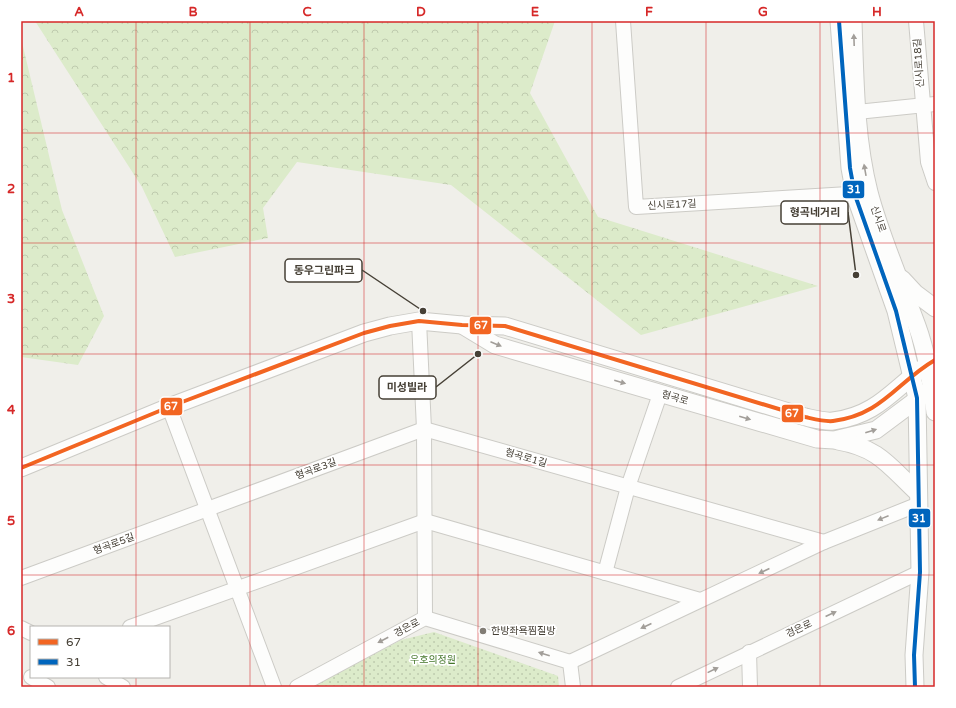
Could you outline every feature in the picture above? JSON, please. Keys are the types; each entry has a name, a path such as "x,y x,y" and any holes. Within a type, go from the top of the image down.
{"street":[{"name":"신시로17길","path":"623,21 636,207 862,194"},
{"name":"신시로","path":"839,21 850,168 897,274 931,362 935,412"},
{"name":"신시로","path":"853,21 862,194 896,311 916,398 920,572 914,655 915,687"},
{"name":"신시로18길","path":"916,21 929,105 928,162 935,183"},
{"path":"857,112 929,105"},
{"path":"897,274 915,294 935,308"},
{"path":"419,321 424,429 426,618"},
{"name":"형곡로","path":"21,468 169,407 364,333 390,326 419,321 462,325 504,326 806,417 832,421 865,413 884,402 912,376 931,362"},
{"name":"형곡로","path":"462,325 495,345 817,439 834,440 876,430 933,386"},
{"path":"605,573 628,487 660,394"},
{"path":"169,407 274,687"},
{"name":"형곡로1길","path":"424,429 628,487"},
{"name":"형곡로3길","path":"207,509 424,429"},
{"path":"573,687 570,662 918,498 881,457 852,443 834,440"},
{"path":"628,487 824,542"},
{"name":"형곡로5길","path":"21,578 207,509"},
{"path":"133,626 425,521 700,600"},
{"name":"경은로","path":"678,687 920,572"},
{"name":"경은로","path":"297,687 426,618 570,662"},
{"path":"21,628 30,632"},
{"path":"749,652 750,687"},
{"path":"21,671 30,676"},
{"path":"33,678 48,687"},
{"path":"108,678 123,687"}],"green space":[{"path":"35,21 555,21 530,93 598,217 818,286 641,335 451,185 297,162 263,208 268,238 175,257 142,187"},
{"path":"21,38 62,210 104,316 78,365 21,357"},
{"name":"우호의정원","path":"434,632 558,676 559,687 311,687 401,640"}],"transit line":[{"name":"31","path":"839,21 850,168 855,195 896,311 917,398 920,572 914,655 915,687"},
{"name":"67","path":"21,468 169,407 364,333 390,326 419,321 462,325 505,326 805,417 827,421 850,418 877,405 935,360"}],"place":[{"name":"형곡네거리","path":"856,275"},
{"name":"동우그린파크","path":"423,311"},
{"name":"미성빌라","path":"478,354"},
{"name":"한방좌욕찜질방","path":"483,631"}]}
